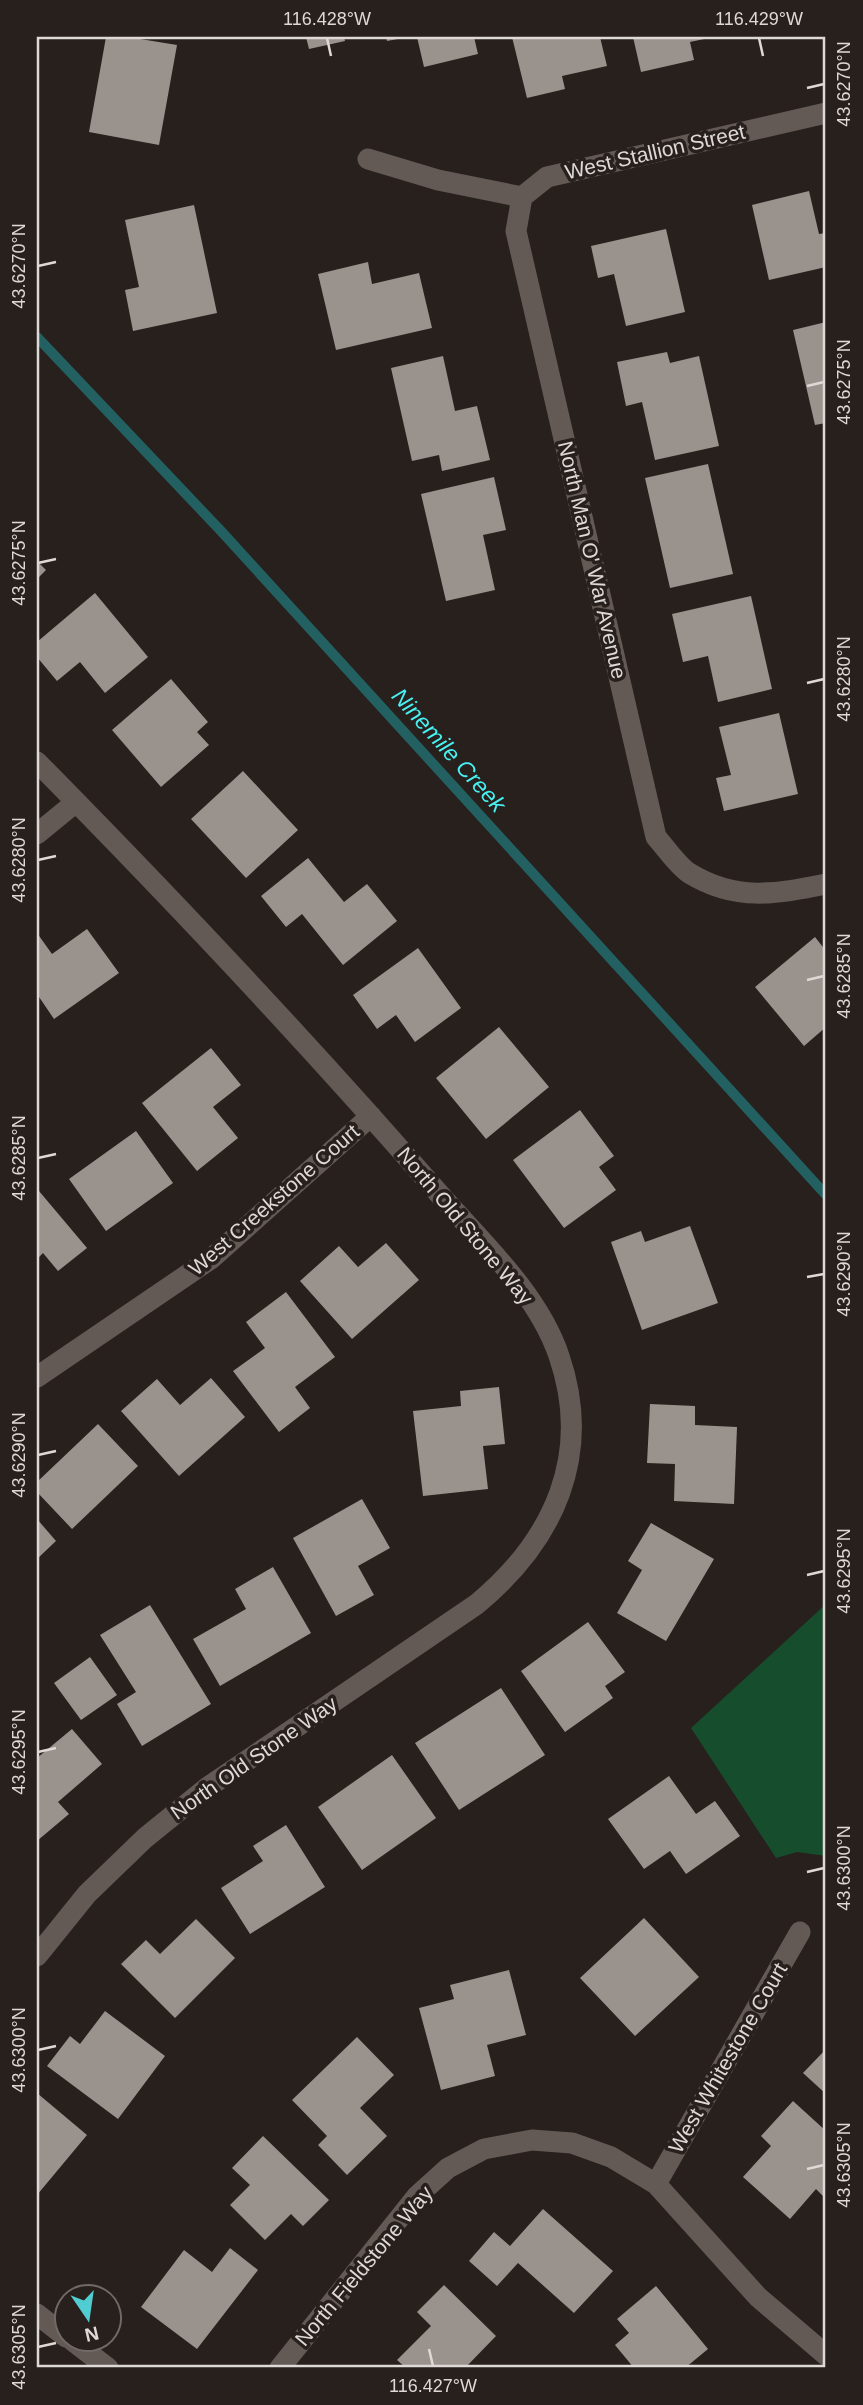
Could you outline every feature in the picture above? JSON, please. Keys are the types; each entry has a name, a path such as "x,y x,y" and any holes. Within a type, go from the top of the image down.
{"street":[{"name":"West Stallion Street","path":"522,197 547,177 826,113"},
{"path":"368,159 438,180 522,197"},
{"name":"North Man O' War Avenue","path":"522,197 516,230 656,837 687,872 725,890 770,895 826,884"},
{"name":"North Old Stone Way","path":"37,762 372,1116 519,1285 542,1318 559,1355 569,1393 571,1434 566,1475 554,1512 533,1548 508,1578 477,1604 187,1804 145,1838 87,1894 37,1956"},
{"path":"37,834 76,802"},
{"name":"West Creekstone Court","path":"37,1377 212,1258 372,1116"},
{"name":"West Whitestone Court","path":"656,2184 800,1932"},
{"name":"North Fieldstone Way","path":"280,2368 417,2196 448,2168 484,2150 532,2140 572,2143 611,2157 656,2184 758,2297 826,2355"},
{"path":"37,2314 52,2326"},
{"path":"87,2352 108,2368"}],"green space":[{"path":"826,1604 826,1856 797,1852 776,1858 691,1728"}],"building":[{"path":"106,37 128,37 177,45 159,145 89,132"},
{"path":"306,37 344,37 345,41 309,49"},
{"path":"386,37 402,37 403,38 387,41"},
{"path":"417,37 474,37 478,54 424,67"},
{"path":"512,37 600,37 607,66 562,76 565,89 527,98"},
{"path":"633,37 709,38 690,42 694,60 641,72"},
{"path":"809,191 819,234 826,233 826,267 769,280 752,205"},
{"path":"194,205 217,313 133,331 125,290 139,287 125,220"},
{"path":"666,229 685,312 626,326 614,274 598,278 591,246"},
{"path":"368,262 372,284 419,273 432,328 336,350 318,274"},
{"path":"826,322 826,423 815,425 793,330"},
{"path":"667,352 670,363 699,356 719,446 655,460 642,402 626,406 617,362"},
{"path":"443,356 455,411 477,406 490,460 442,471 439,455 412,461 391,368"},
{"path":"708,464 733,574 670,588 645,478"},
{"path":"494,477 506,530 483,535 495,590 446,601 421,494"},
{"path":"37,561 46,570 37,579"},
{"path":"95,593 148,657 105,693 80,662 57,681 37,657 37,642"},
{"path":"751,596 772,689 718,702 708,656 683,662 672,614"},
{"path":"171,679 208,722 197,732 209,745 161,787 112,730"},
{"path":"779,713 798,794 724,811 716,778 731,775 719,727"},
{"path":"243,771 298,830 246,878 191,819"},
{"path":"308,858 344,902 367,884 397,921 343,965 302,914 286,927 261,896"},
{"path":"87,929 119,973 54,1019 37,994 37,933 52,954"},
{"path":"815,937 826,951 826,1027 804,1046 755,987"},
{"path":"418,948 461,1008 415,1042 396,1015 377,1029 353,995"},
{"path":"499,1027 549,1087 486,1139 436,1078"},
{"path":"211,1048 241,1085 213,1107 238,1138 197,1171 142,1103"},
{"path":"580,1110 614,1156 599,1167 616,1190 564,1228 513,1160"},
{"path":"136,1131 173,1183 106,1231 69,1179"},
{"path":"39,1191 87,1248 58,1271 43,1253 37,1259"},
{"path":"690,1226 718,1303 642,1330 611,1242 641,1231 645,1242"},
{"path":"386,1243 419,1280 352,1339 300,1281 339,1246 358,1267"},
{"path":"286,1292 335,1357 295,1387 310,1408 279,1432 233,1371 265,1348 246,1322"},
{"path":"211,1378 245,1417 179,1476 121,1411 157,1379 180,1405"},
{"path":"499,1387 505,1444 483,1446 488,1489 423,1496 413,1411 461,1406 460,1391"},
{"path":"650,1404 695,1406 695,1425 737,1427 734,1504 674,1501 675,1464 647,1463"},
{"path":"98,1424 138,1466 72,1529 37,1492 37,1482"},
{"path":"362,1499 390,1548 358,1566 374,1595 336,1616 293,1538"},
{"path":"37,1519 56,1541 37,1559"},
{"path":"651,1523 714,1559 666,1641 617,1613 642,1570 628,1561"},
{"path":"273,1567 311,1633 220,1686 193,1639 246,1609 235,1589"},
{"path":"150,1605 211,1704 142,1746 117,1704 136,1692 100,1635"},
{"path":"588,1622 625,1672 605,1686 613,1698 565,1732 521,1671"},
{"path":"90,1657 117,1695 81,1720 54,1683"},
{"path":"501,1688 545,1755 459,1810 415,1743"},
{"path":"72,1729 102,1764 58,1802 69,1814 37,1841 37,1758"},
{"path":"392,1755 436,1818 362,1870 318,1807"},
{"path":"669,1776 696,1814 715,1801 740,1836 686,1874 670,1851 644,1869 608,1819"},
{"path":"286,1825 325,1887 250,1934 221,1888 263,1861 253,1846"},
{"path":"644,1918 699,1977 635,2036 580,1978"},
{"path":"196,1919 235,1958 175,2018 121,1964 146,1940 160,1954"},
{"path":"509,1970 526,2035 487,2045 495,2076 441,2090 419,2008 454,1999 450,1985"},
{"path":"105,2011 165,2056 118,2119 47,2066 70,2036 80,2044"},
{"path":"357,2037 394,2075 360,2108 387,2136 347,2175 318,2145 327,2136 292,2100"},
{"path":"826,2049 826,2094 803,2073"},
{"path":"37,2093 87,2135 37,2195"},
{"path":"793,2101 826,2131 826,2199 816,2189 790,2219 743,2177 771,2146 761,2136"},
{"path":"263,2136 329,2200 303,2226 291,2214 265,2240 230,2205 250,2185 232,2168"},
{"path":"543,2209 613,2271 574,2313 518,2263 497,2286 469,2261 494,2232 510,2246"},
{"path":"230,2248 258,2270 197,2349 141,2307 184,2250 212,2272"},
{"path":"444,2285 496,2336 465,2368 406,2368 397,2360 431,2326 417,2312"},
{"path":"656,2286 708,2349 685,2368 634,2368 615,2345 629,2333 617,2319"}],"waterway":[{"name":"Ninemile Creek","path":"37,337 221,531 826,1195"}]}
